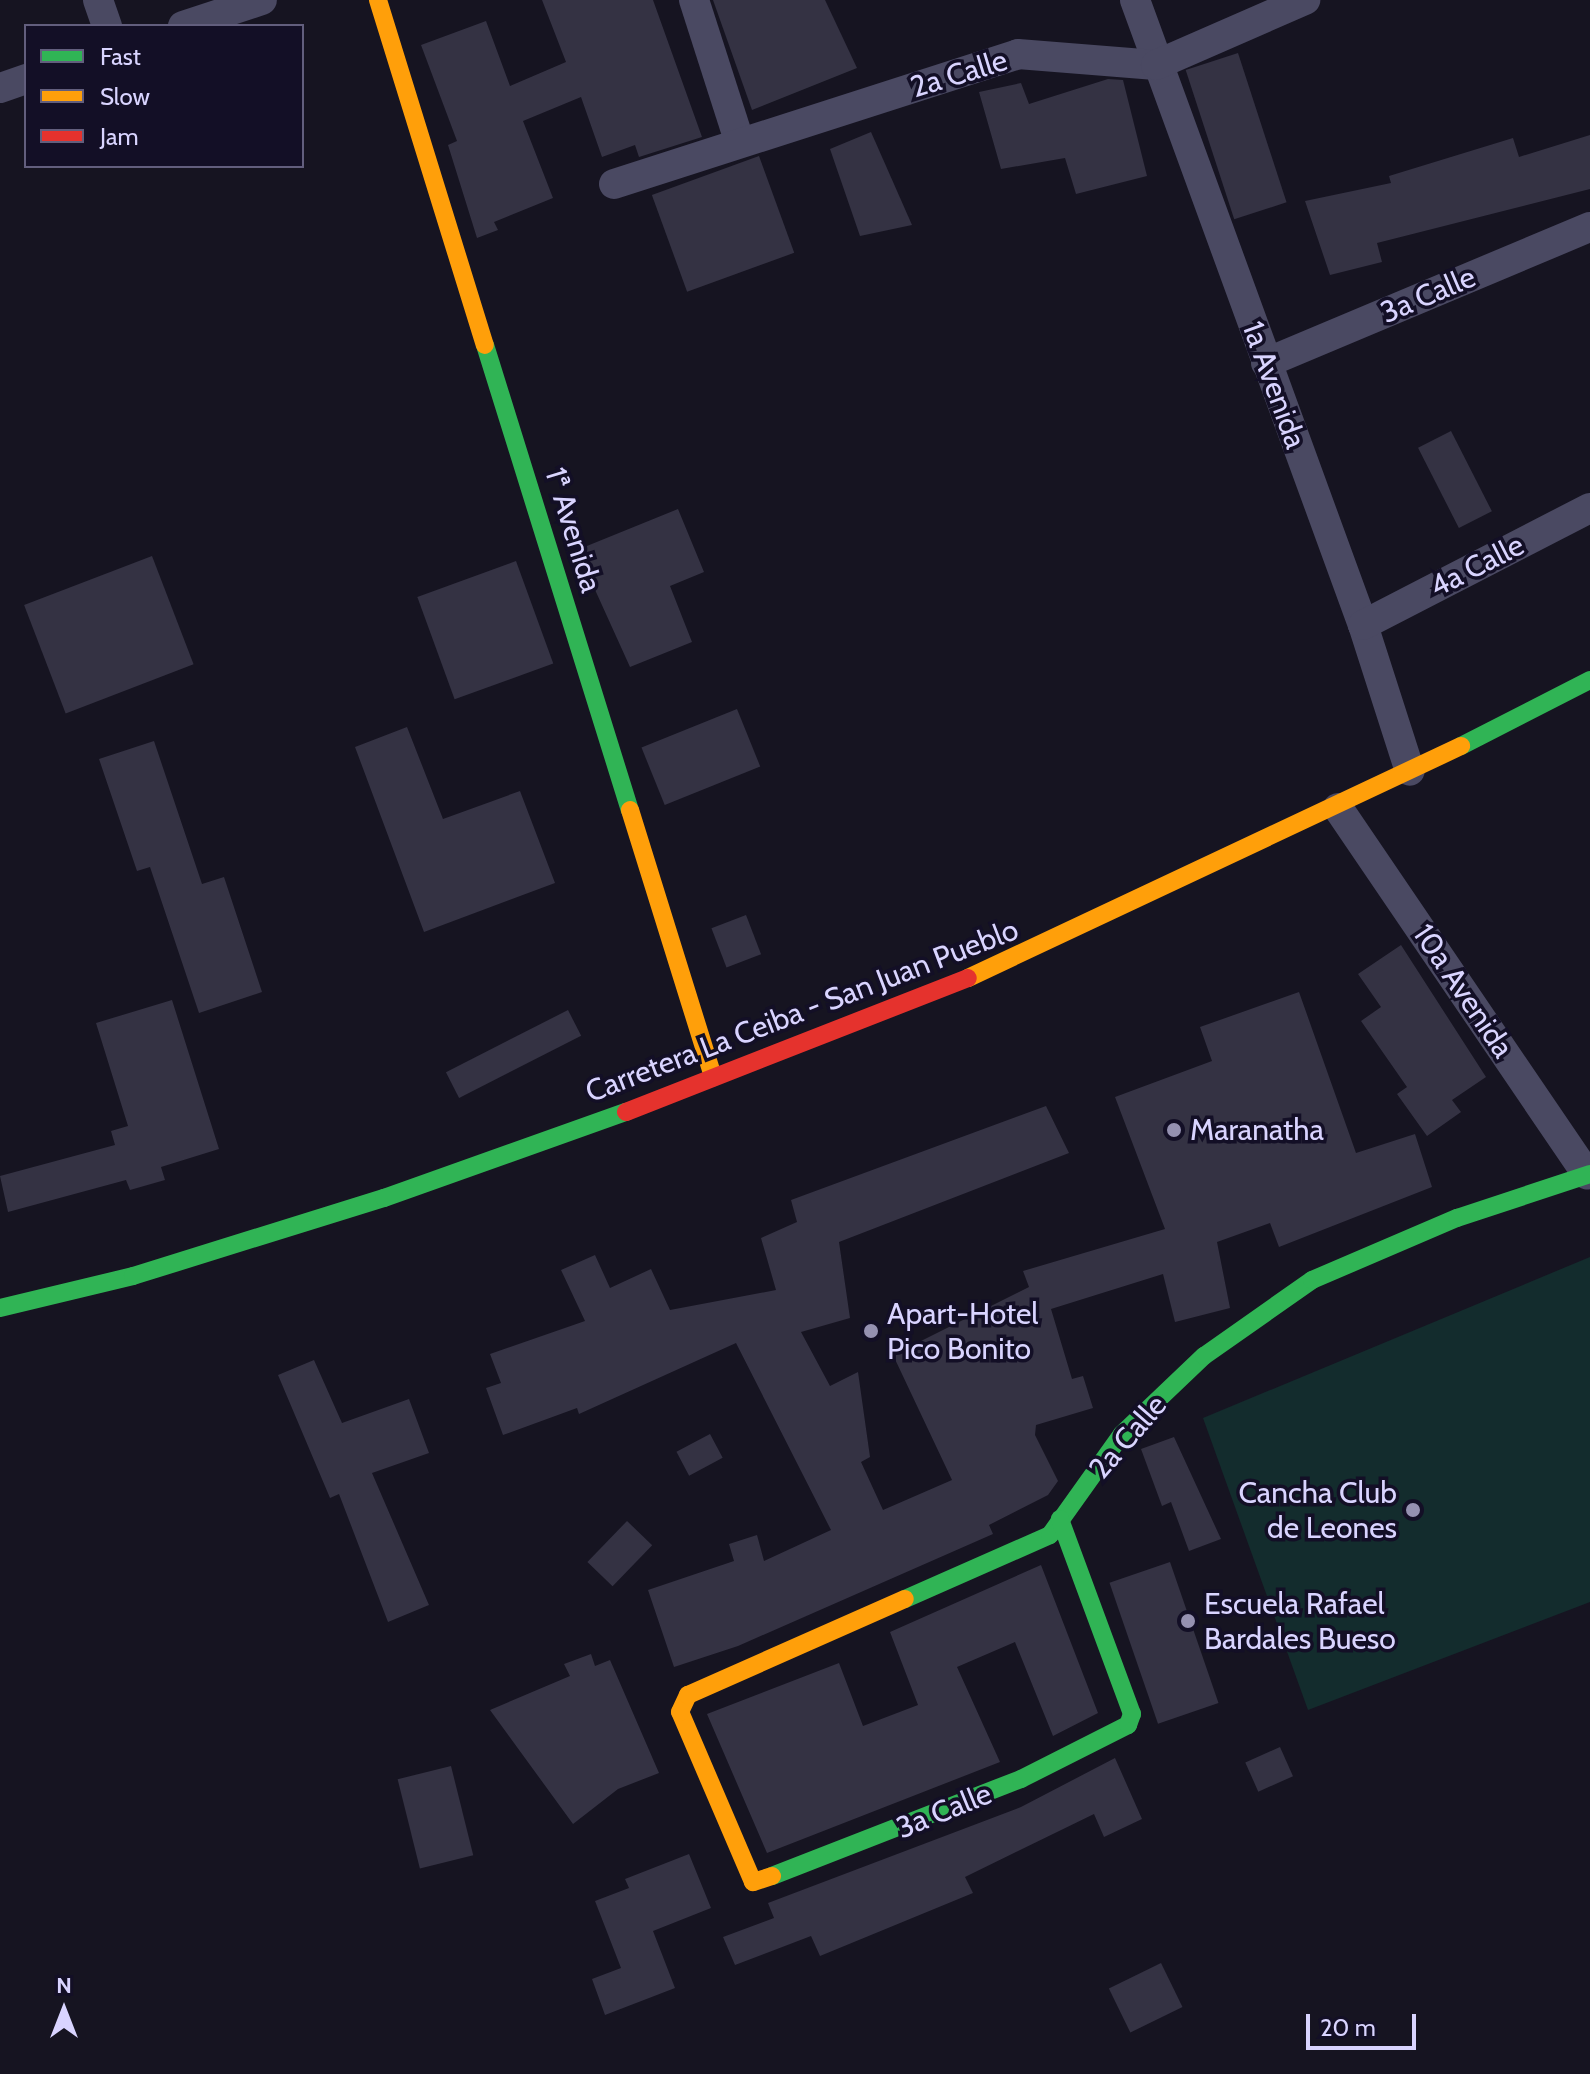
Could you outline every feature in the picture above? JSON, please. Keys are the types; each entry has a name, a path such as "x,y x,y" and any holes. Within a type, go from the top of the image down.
{"street":[{"path":"98,0 106,24"},
{"path":"189,24 262,0"},
{"name":"1ª Avenida","path":"378,0 713,1077"},
{"path":"694,0 740,143"},
{"name":"1a Avenida","path":"1135,0 1156,65 1363,625 1410,771"},
{"name":"2a Calle","path":"614,184 1018,54 1156,65 1305,0"},
{"path":"0,88 24,80"},
{"name":"3a Calle","path":"1266,363 1590,227"},
{"name":"4a Calle","path":"1363,625 1590,508"},
{"name":"Carretera La Ceiba - San Juan Pueblo","path":"0,1308 133,1276 384,1198 713,1077 1018,958 1338,808 1590,680"},
{"name":"10a Avenida","path":"1338,808 1588,1174"},
{"name":"2a Calle","path":"764,1881 753,1882 744,1872 680,1712 688,1695 1050,1535 1122,1434 1204,1356 1312,1280 1457,1218 1588,1174"},
{"name":"3a Calle","path":"764,1881 1120,1733 1132,1714 1060,1519"}],"green space":[{"name":"Cancha Club de Leones","path":"1590,1257 1590,1602 1308,1710 1203,1418"}],"building":[{"path":"542,0 653,0 702,137 639,157 635,145 602,157 581,97 523,121 553,198 494,222 498,230 477,238 448,145 457,141 421,45 486,21 510,86 566,62"},
{"path":"713,0 825,0 857,68 752,110"},
{"path":"1238,53 1287,202 1234,219 1186,70"},
{"path":"1108,79 1123,80 1147,176 1076,194 1065,158 1001,169 979,92 1021,83 1029,104"},
{"path":"871,132 912,225 860,236 830,149"},
{"path":"1590,135 1590,189 1377,243 1382,262 1330,275 1305,201 1391,183 1389,176 1513,138 1519,157"},
{"path":"759,156 794,253 687,292 652,195"},
{"path":"1451,431 1492,511 1459,528 1418,448"},
{"path":"678,509 704,572 670,586 692,642 630,667 577,550"},
{"path":"152,556 194,664 66,713 24,605"},
{"path":"516,561 553,663 455,699 417,597"},
{"path":"737,709 760,766 665,805 642,748"},
{"path":"407,727 443,819 520,791 555,883 424,932 355,747"},
{"path":"154,741 202,884 224,877 262,992 199,1013 150,867 137,871 99,759"},
{"path":"746,915 761,954 727,967 711,928"},
{"path":"1401,945 1486,1077 1452,1100 1461,1112 1427,1136 1397,1094 1407,1087 1361,1021 1381,1007 1358,974"},
{"path":"1299,992 1356,1153 1415,1134 1432,1187 1279,1247 1270,1223 1217,1242 1230,1308 1175,1322 1163,1274 1051,1309 1072,1379 1083,1376 1093,1408 1036,1425 1035,1435 1058,1481 1048,1495 989,1525 993,1534 738,1646 674,1667 648,1590 734,1561 729,1544 757,1535 764,1561 831,1530 736,1343 579,1414 577,1408 503,1435 486,1388 501,1383 490,1354 585,1321 561,1270 595,1255 610,1288 651,1269 670,1310 776,1290 761,1238 797,1222 791,1200 1046,1106 1069,1153 839,1242 850,1318 801,1332 830,1386 858,1372 870,1457 861,1462 883,1510 952,1480 893,1355 1029,1287 1023,1271 1165,1229 1115,1097 1212,1061 1200,1027"},
{"path":"172,1000 219,1149 161,1167 165,1180 130,1190 126,1180 8,1212 0,1176 115,1145 111,1131 128,1126 96,1023"},
{"path":"568,1010 581,1036 459,1098 446,1072"},
{"path":"314,1360 342,1423 409,1399 429,1453 372,1473 429,1605 388,1622 339,1494 330,1498 278,1375"},
{"path":"710,1434 723,1458 689,1476 676,1452"},
{"path":"1174,1437 1221,1539 1189,1551 1171,1502 1162,1506 1141,1449"},
{"path":"627,1521 652,1545 613,1586 587,1562"},
{"path":"1170,1562 1219,1703 1158,1724 1109,1583"},
{"path":"1041,1565 1098,1713 1053,1736 1015,1642 957,1667 1000,1762 767,1853 707,1714 839,1663 863,1726 918,1705 890,1632"},
{"path":"591,1654 595,1666 610,1660 659,1773 618,1789 573,1824 490,1710 570,1676 564,1664"},
{"path":"1280,1747 1293,1776 1258,1792 1245,1762"},
{"path":"1115,1758 1142,1819 1104,1837 1094,1814 965,1877 973,1893 820,1956 811,1936 735,1965 723,1937 774,1918 768,1903 1021,1807"},
{"path":"451,1766 473,1855 420,1869 398,1779"},
{"path":"689,1854 711,1908 653,1931 675,1988 605,2015 592,1979 621,1968 595,1901 629,1888 625,1879"},
{"path":"1161,1963 1182,2007 1130,2032 1109,1988"}],"traffic: fast":[{"path":"485,345 630,810"},
{"path":"1461,746 1590,680"},
{"path":"0,1308 133,1276 384,1198 626,1112"},
{"path":"905,1599 1050,1535 1122,1434 1204,1356 1312,1280 1457,1218 1590,1174"},
{"path":"772,1876 1021,1779 1128,1725 1132,1714 1060,1519"}],"traffic: slow":[{"path":"378,0 485,345"},
{"path":"968,978 1461,746"},
{"path":"630,810 713,1077"},
{"path":"772,1876 753,1882 680,1712 688,1695 905,1599"}],"traffic: jam":[{"path":"626,1112 968,978"}],"place":[{"name":"Maranatha","path":"1174,1130"},
{"name":"Apart-Hotel Pico Bonito","path":"871,1331"},
{"name":"Cancha Club de Leones","path":"1413,1510"},
{"name":"Escuela Rafael Bardales Bueso","path":"1188,1621"}]}
